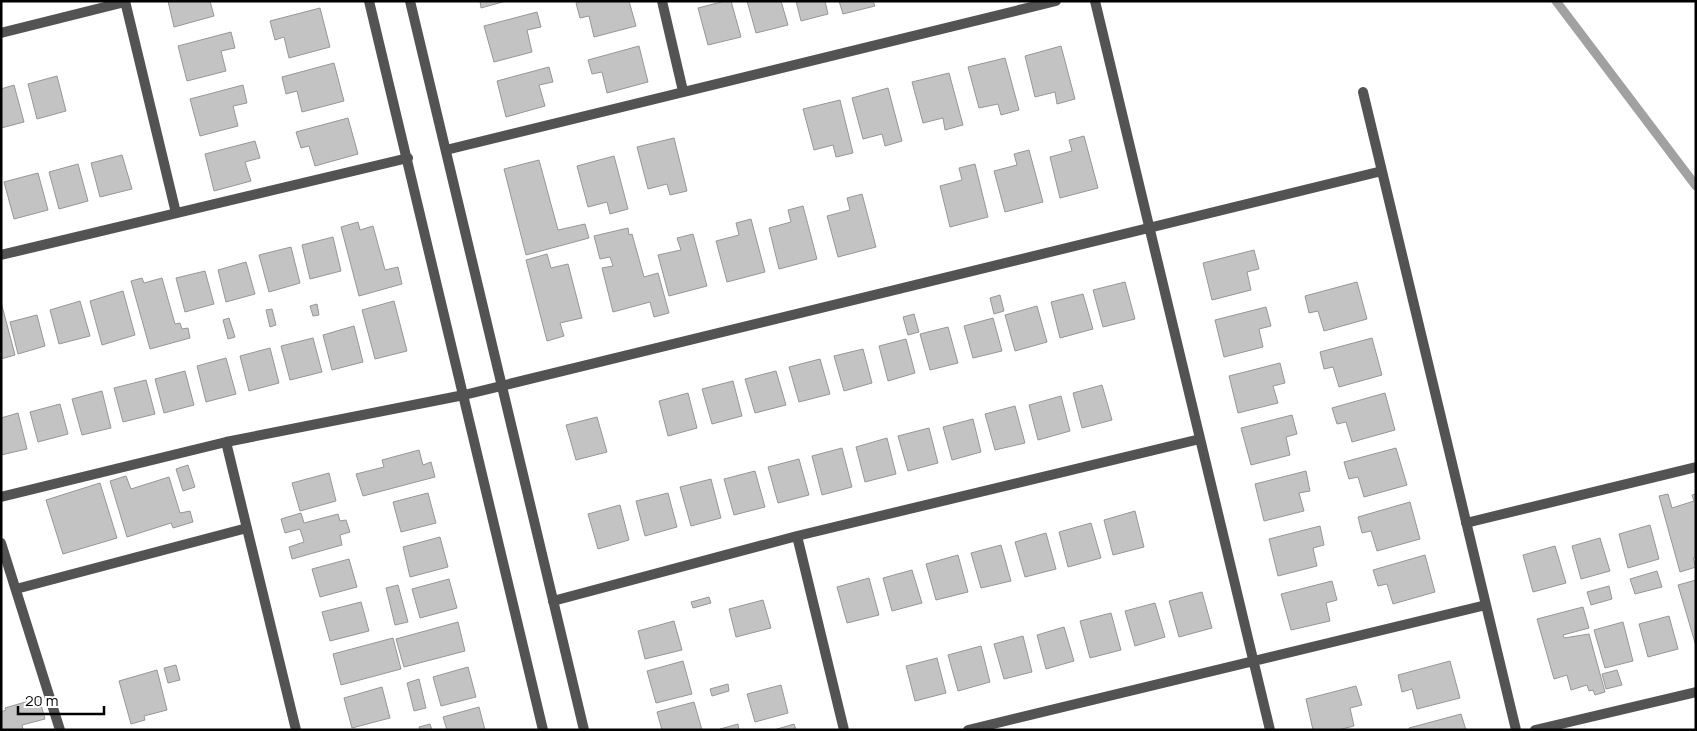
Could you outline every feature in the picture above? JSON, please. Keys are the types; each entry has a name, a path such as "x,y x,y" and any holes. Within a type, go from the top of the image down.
{"street":[{"path":"369,1 543,730"},
{"path":"410,1 584,730"},
{"path":"662,1 684,91"},
{"path":"446,150 1056,1"},
{"path":"1095,1 1270,730"},
{"path":"1,34 125,2 176,213"},
{"path":"1363,92 1516,730"},
{"path":"1,255 408,158"},
{"path":"1,497 226,442 464,396 1382,171"},
{"path":"553,602 797,536 1200,439"},
{"path":"226,442 296,730"},
{"path":"1466,523 1696,467"},
{"path":"16,589 247,528"},
{"path":"797,536 844,730"},
{"path":"1,543 60,730"},
{"path":"968,730 1486,605"},
{"path":"1535,730 1696,692"}],"building":[{"path":"168,1 210,1 214,16 174,27"},
{"path":"480,1 506,1 481,8"},
{"path":"584,1 629,1 636,26 594,37 589,16 580,18 576,3"},
{"path":"731,1 741,37 708,45 698,8"},
{"path":"747,1 781,1 788,25 756,33"},
{"path":"796,1 825,1 828,14 801,21"},
{"path":"839,1 873,1 875,6 843,14"},
{"path":"320,8 330,47 289,58 284,37 275,40 270,21"},
{"path":"537,12 541,27 527,30 532,52 494,62 484,26"},
{"path":"231,32 235,48 221,51 226,71 187,81 178,46"},
{"path":"639,46 648,82 607,93 602,72 592,74 588,60"},
{"path":"1061,46 1075,99 1057,104 1055,92 1035,97 1025,56"},
{"path":"1005,58 1019,110 1001,115 998,104 979,108 968,67"},
{"path":"334,63 344,101 302,112 297,91 286,94 282,77"},
{"path":"549,67 553,82 539,85 545,106 506,117 497,81"},
{"path":"949,73 963,125 945,130 943,118 923,123 912,82"},
{"path":"57,76 66,111 37,119 28,84"},
{"path":"14,85 24,122 1,128 1,89"},
{"path":"243,85 247,103 233,106 238,126 200,136 190,99"},
{"path":"888,88 902,141 885,146 882,134 863,139 852,98"},
{"path":"840,100 853,153 836,157 833,145 814,150 803,109"},
{"path":"348,118 358,154 315,166 309,146 301,148 296,132"},
{"path":"1084,136 1098,188 1060,198 1050,157 1072,151 1069,140"},
{"path":"674,138 687,191 670,195 667,184 648,189 637,147"},
{"path":"255,141 260,158 245,162 251,181 214,191 205,154"},
{"path":"1029,150 1043,202 1005,212 994,171 1017,165 1014,154"},
{"path":"122,155 132,189 100,197 91,163"},
{"path":"614,156 628,209 610,214 607,202 588,207 577,166"},
{"path":"539,160 558,230 585,224 589,238 526,255 504,169"},
{"path":"78,164 88,201 59,209 49,172"},
{"path":"975,164 988,217 950,227 940,186 962,180 959,168"},
{"path":"38,173 48,210 14,219 4,182"},
{"path":"862,194 876,247 838,257 827,216 850,210 847,198"},
{"path":"803,206 817,259 779,269 769,228 791,222 788,210"},
{"path":"751,219 765,272 727,282 716,241 739,235 736,223"},
{"path":"358,222 360,230 373,226 385,270 398,267 402,284 359,296 341,227"},
{"path":"628,228 629,235 632,234 644,277 658,273 669,313 654,317 650,302 613,312 602,268 613,266 610,257 600,259 594,236"},
{"path":"693,234 707,286 669,296 658,255 681,250 677,238"},
{"path":"333,237 341,271 310,279 302,245"},
{"path":"291,247 300,283 269,292 259,255"},
{"path":"1254,250 1259,269 1247,272 1251,290 1212,300 1203,263"},
{"path":"547,254 551,268 568,264 582,318 560,323 564,336 547,341 526,260"},
{"path":"246,262 255,294 226,302 218,270"},
{"path":"205,271 214,304 185,312 176,278"},
{"path":"142,278 144,283 162,278 175,324 180,323 182,329 188,328 190,338 150,349 131,281"},
{"path":"1125,282 1135,319 1103,327 1093,290"},
{"path":"1357,282 1367,319 1324,331 1318,311 1309,313 1305,296"},
{"path":"123,291 135,335 102,345 90,301"},
{"path":"1083,294 1093,329 1060,338 1051,302"},
{"path":"1000,295 1004,311 994,314 990,298"},
{"path":"80,301 90,336 59,344 50,310"},
{"path":"394,301 407,351 375,359 362,310"},
{"path":"1,302 15,355 1,359"},
{"path":"317,304 319,315 313,316 310,306"},
{"path":"1037,306 1047,342 1015,351 1005,315"},
{"path":"1266,307 1271,326 1259,329 1263,347 1224,357 1215,320"},
{"path":"272,309 276,325 270,327 266,310"},
{"path":"914,314 919,332 908,335 903,317"},
{"path":"37,315 45,346 18,354 10,322"},
{"path":"229,318 235,337 228,339 223,320"},
{"path":"993,318 1002,351 973,358 964,326"},
{"path":"354,326 363,362 332,370 323,335"},
{"path":"948,327 958,363 930,370 920,334"},
{"path":"313,338 322,372 290,380 281,346"},
{"path":"1372,338 1382,375 1339,387 1333,367 1324,369 1320,352"},
{"path":"906,339 915,373 888,381 879,346"},
{"path":"270,348 279,383 249,391 240,356"},
{"path":"863,349 872,383 844,391 834,356"},
{"path":"226,358 236,394 206,402 197,366"},
{"path":"820,359 830,394 799,402 789,367"},
{"path":"1280,363 1285,383 1273,386 1278,403 1238,413 1229,376"},
{"path":"185,371 194,405 164,413 155,379"},
{"path":"776,371 786,405 755,413 745,379"},
{"path":"146,380 155,414 123,422 114,388"},
{"path":"733,381 742,416 712,424 702,389"},
{"path":"1102,385 1112,420 1082,428 1073,393"},
{"path":"102,391 111,428 82,435 72,399"},
{"path":"688,393 697,428 668,436 659,401"},
{"path":"1385,393 1395,430 1352,442 1346,422 1337,424 1332,408"},
{"path":"1061,396 1070,431 1038,440 1029,405"},
{"path":"60,404 68,434 38,442 30,412"},
{"path":"1015,406 1025,443 995,450 985,414"},
{"path":"18,413 27,449 1,455 1,418"},
{"path":"1292,415 1297,434 1286,437 1290,455 1251,465 1241,428"},
{"path":"597,417 607,452 576,460 566,425"},
{"path":"973,419 981,452 952,460 943,427"},
{"path":"929,428 938,463 908,471 898,436"},
{"path":"887,438 896,474 865,482 856,447"},
{"path":"842,448 852,487 822,495 812,456"},
{"path":"1396,448 1407,485 1364,497 1358,477 1349,479 1344,462"},
{"path":"419,450 423,465 431,462 435,477 363,496 356,474 384,467 382,460"},
{"path":"799,459 809,495 778,503 768,467"},
{"path":"188,465 195,487 183,491 176,469"},
{"path":"755,471 765,507 734,515 724,479"},
{"path":"1306,471 1310,491 1299,493 1304,511 1264,521 1255,484"},
{"path":"329,473 336,501 300,511 292,483"},
{"path":"126,476 131,489 169,477 180,513 190,511 193,522 173,528 171,523 127,537 110,481"},
{"path":"711,479 721,518 691,526 680,487"},
{"path":"100,483 117,538 63,554 46,500"},
{"path":"428,493 436,523 401,532 393,502"},
{"path":"668,493 677,527 645,536 636,501"},
{"path":"1668,494 1672,508 1694,501 1692,495 1696,494 1696,557 1693,558 1696,567 1680,572 1659,496"},
{"path":"1410,502 1420,539 1377,551 1371,531 1362,533 1358,517"},
{"path":"620,505 629,540 598,549 588,514"},
{"path":"1135,511 1144,547 1113,555 1104,520"},
{"path":"301,513 304,523 338,514 340,521 346,520 350,532 340,535 342,545 292,559 289,547 304,542 300,529 285,533 281,519"},
{"path":"1091,523 1101,558 1068,567 1059,532"},
{"path":"1650,525 1659,559 1628,568 1619,534"},
{"path":"1320,526 1324,545 1313,548 1317,566 1278,576 1269,539"},
{"path":"1046,533 1056,569 1025,577 1015,542"},
{"path":"440,537 448,567 410,577 403,547"},
{"path":"1600,538 1610,571 1581,579 1572,546"},
{"path":"1001,545 1011,581 981,588 971,553"},
{"path":"1555,546 1566,583 1533,592 1523,555"},
{"path":"958,555 968,592 936,600 926,564"},
{"path":"1425,555 1435,592 1393,604 1387,584 1378,586 1373,570"},
{"path":"349,559 357,587 320,597 312,569"},
{"path":"912,570 922,603 892,611 883,578"},
{"path":"1657,571 1662,587 1635,594 1630,579"},
{"path":"869,578 879,615 847,623 837,587"},
{"path":"449,579 457,608 420,618 412,589"},
{"path":"1696,580 1696,646 1678,585"},
{"path":"1332,581 1337,600 1326,603 1330,621 1291,630 1281,594"},
{"path":"398,585 408,622 395,625 386,588"},
{"path":"1609,586 1612,599 1591,605 1587,592"},
{"path":"1202,592 1212,628 1179,637 1169,601"},
{"path":"709,597 711,603 693,608 691,602"},
{"path":"763,600 771,628 736,637 729,609"},
{"path":"361,602 369,631 330,641 322,612"},
{"path":"1155,603 1165,637 1135,646 1125,611"},
{"path":"1583,607 1589,628 1563,635 1564,638 1589,634 1605,692 1595,695 1593,690 1589,691 1587,685 1571,690 1567,675 1554,679 1537,619"},
{"path":"1111,613 1121,650 1090,658 1080,621"},
{"path":"1669,616 1678,649 1648,657 1639,624"},
{"path":"674,621 682,650 645,659 638,631"},
{"path":"458,622 465,651 404,667 396,639"},
{"path":"1623,622 1633,661 1605,668 1594,630"},
{"path":"1064,627 1074,661 1046,669 1037,635"},
{"path":"1023,636 1032,672 1004,679 994,644"},
{"path":"393,638 401,669 341,685 333,654"},
{"path":"981,646 990,682 958,691 948,655"},
{"path":"937,658 946,693 915,701 906,666"},
{"path":"683,661 692,694 656,703 647,671"},
{"path":"1450,661 1460,698 1417,709 1412,689 1402,692 1398,675"},
{"path":"176,665 180,680 168,683 164,668"},
{"path":"468,667 476,697 441,706 433,677"},
{"path":"157,670 167,710 144,716 145,720 131,724 119,681"},
{"path":"1617,670 1622,685 1606,689 1602,674"},
{"path":"419,679 426,708 414,711 407,683"},
{"path":"728,684 729,691 712,696 710,689"},
{"path":"781,685 788,713 755,722 747,694"},
{"path":"1356,686 1362,705 1350,708 1354,726 1338,730 1313,730 1306,699"},
{"path":"382,687 390,718 352,728 344,698"},
{"path":"39,698 45,719 22,725 23,730 1,730 1,712 6,710 5,708"},
{"path":"694,702 702,730 662,730 657,712"},
{"path":"479,707 485,730 447,730 443,717"},
{"path":"1461,714 1466,730 1410,730 1409,728"},
{"path":"430,724 432,730 420,730 419,727"},
{"path":"738,724 739,730 720,730 720,729"},
{"path":"794,724 796,730 774,730"}],"waterway":[{"path":"1556,1 1696,186"}]}
